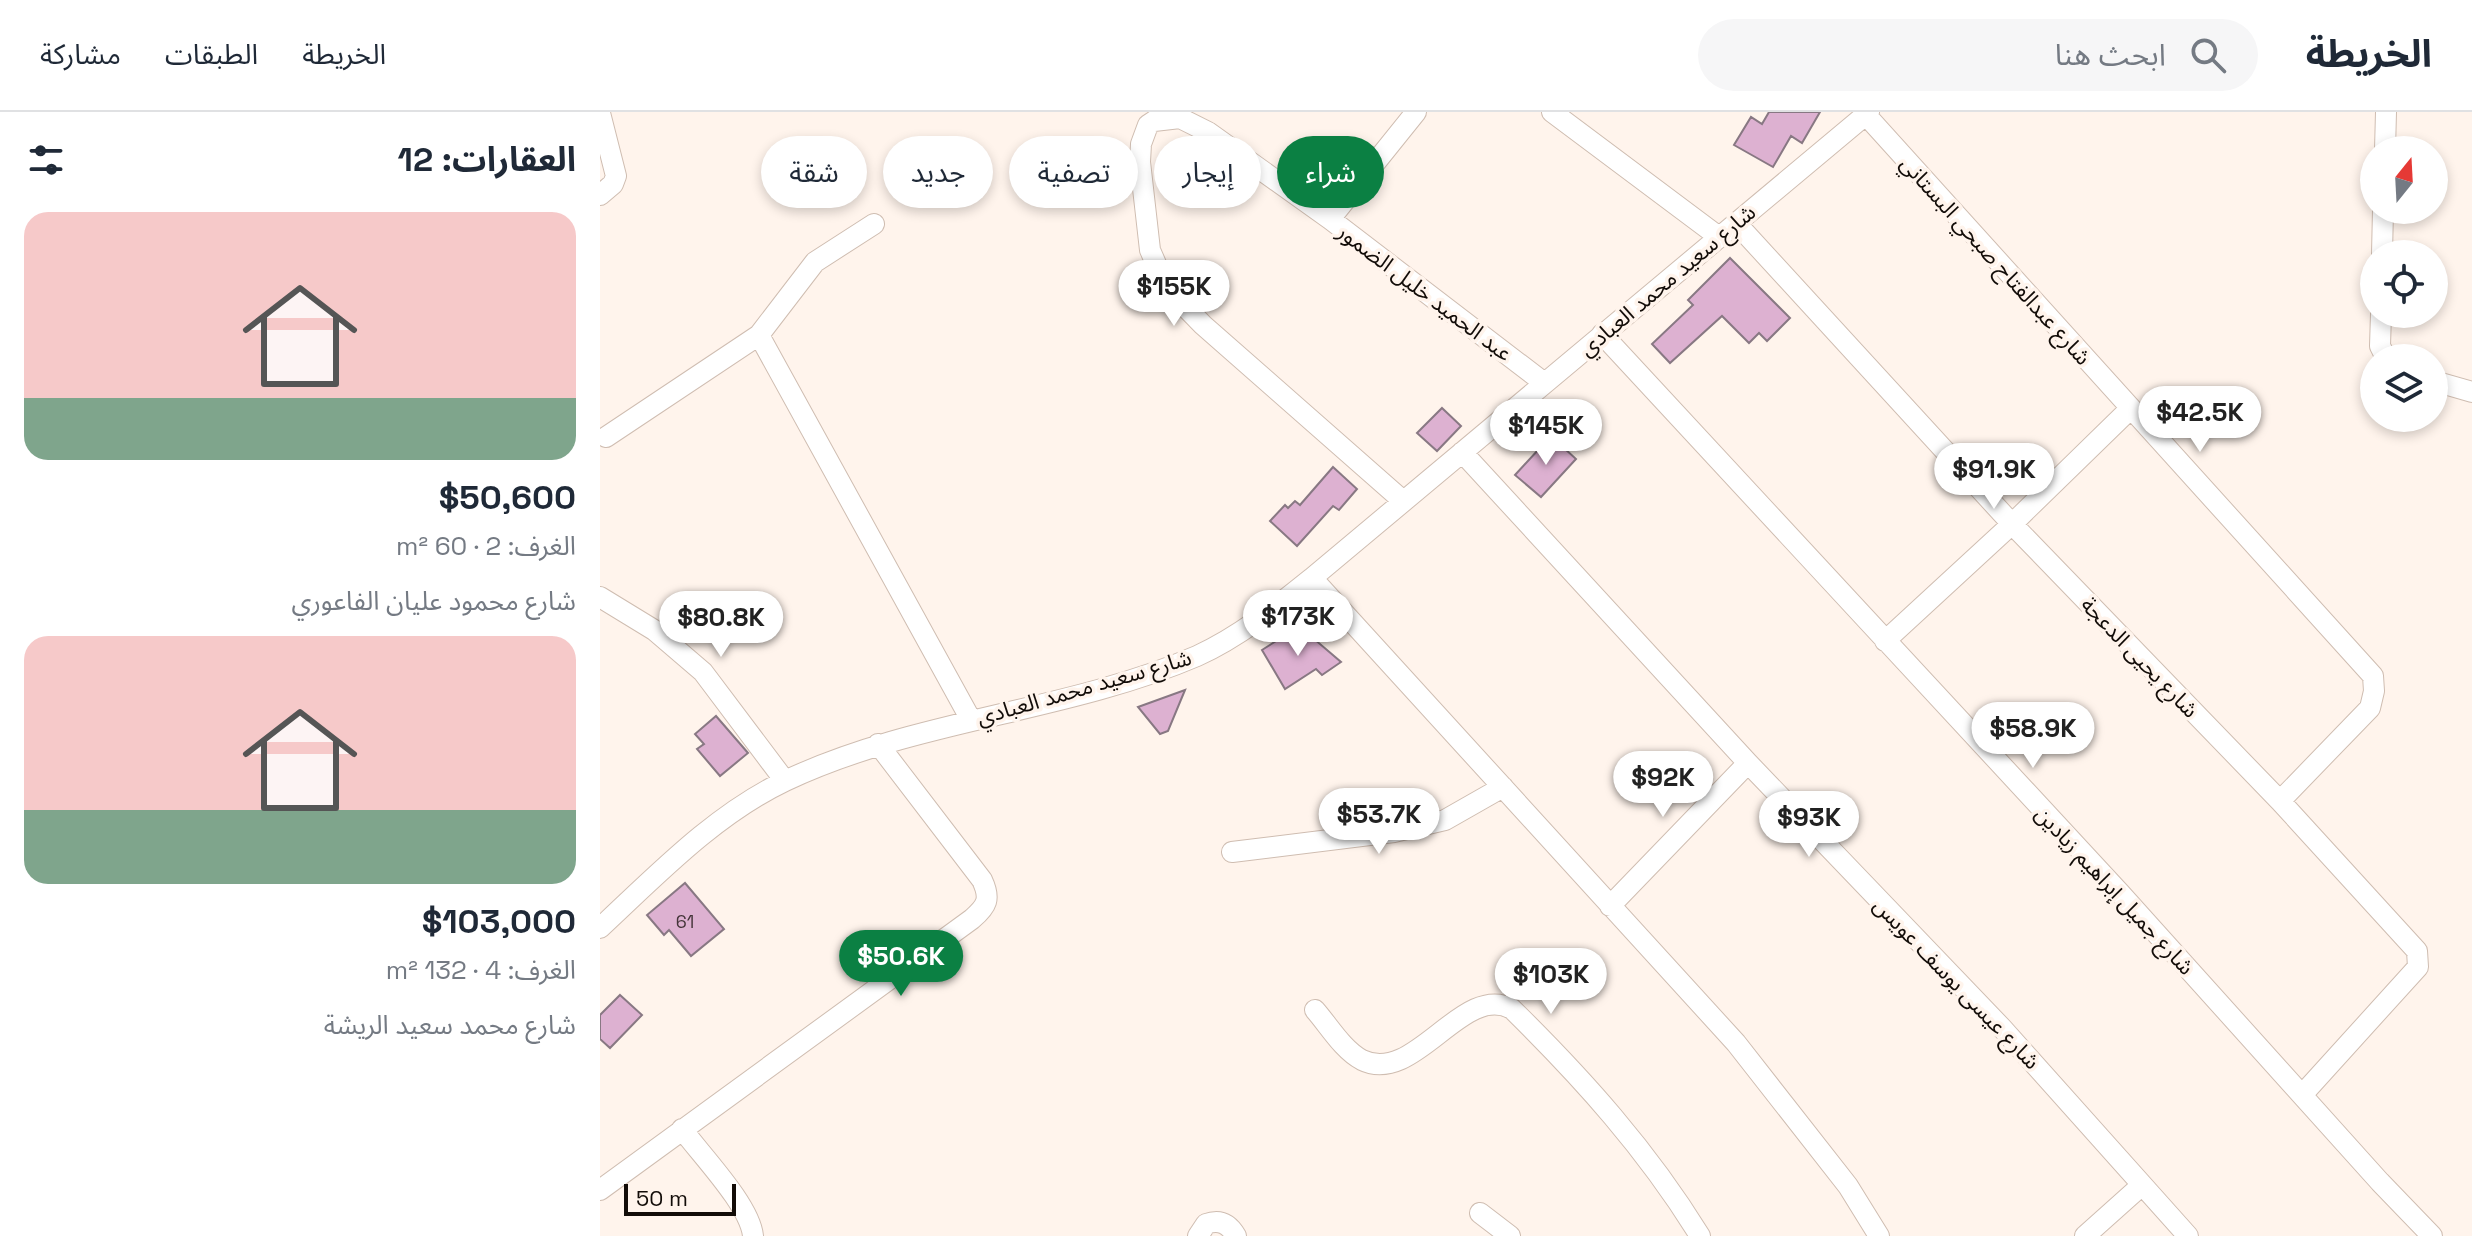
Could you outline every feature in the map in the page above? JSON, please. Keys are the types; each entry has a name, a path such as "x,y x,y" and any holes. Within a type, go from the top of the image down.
{"street":[{"path":"1330,219 1416,112"},
{"path":"1552,112 1719,237"},
{"path":"2385,136 2386,112"},
{"path":"600,113 616,176 613,184 600,195"},
{"name":"شارع سعيد محمد العبادي","path":"600,928 701,837 785,781 878,744 1115,683 1194,657 1247,628 1312,578 1868,113"},
{"name":"شارع عبدالفتاح صبحي البستاني","path":"1868,113 2130,409 2373,676 2370,708 2280,801"},
{"name":"عبد الحميد خليل الضمور","path":"1402,500 1203,325 1166,287 1150,250 1140,162 1141,144 1148,125 1154,121 1180,118 1195,124 1330,219 1543,382"},
{"name":"شارع يحيى الدعجة","path":"1736,223 2012,524 2280,801 2417,951 2418,967 2302,1095"},
{"path":"606,437 759,335 815,262 874,224"},
{"name":"شارع جميل إبراهيم زيادين","path":"1602,334 2120,893 2432,1236"},
{"path":"759,335 971,720"},
{"path":"2448,385 2472,392"},
{"path":"1885,641 2130,409"},
{"name":"شارع عيسى يوسف عويس","path":"1462,452 1748,763 2002,1028 2188,1236"},
{"path":"1312,578 1736,1043 1848,1186 1879,1236"},
{"path":"600,597 654,630 695,664 750,731 785,781"},
{"path":"600,1190 972,919 986,905 989,897 982,880 878,744"},
{"path":"1610,906 1748,763"},
{"path":"1232,852 1394,832 1445,820 1503,787"},
{"path":"1315,1010 1353,1054 1368,1062 1385,1064 1402,1059 1480,1006 1499,1003 1512,1009 1584,1081 1622,1125 1700,1236"},
{"path":"682,1129 737,1202 752,1228 753,1236"},
{"path":"2085,1236 2142,1185"},
{"path":"1480,1213 1510,1236"},
{"path":"1198,1236 1206,1224 1218,1221 1229,1226 1236,1236"}],"building":[{"path":"1769,112 1820,112 1802,143 1791,136 1773,167 1734,145 1751,117 1762,124"},
{"path":"1730,258 1790,318 1767,341 1759,333 1749,343 1722,316 1670,363 1652,344 1693,305 1688,300"},
{"path":"1442,408 1461,426 1437,451 1417,433"},
{"path":"1551,436 1576,459 1541,497 1515,475"},
{"path":"1333,467 1357,489 1339,510 1333,506 1297,546 1270,521 1285,505 1288,508 1295,501 1300,505"},
{"path":"1287,634 1289,637 1295,634 1298,638 1304,634 1313,638 1341,662 1322,675 1316,669 1285,689 1262,650"},
{"path":"1185,690 1168,731 1160,734 1138,707"},
{"path":"716,716 748,753 720,776 697,749 704,744 695,734"},
{"path":"685,883 724,929 691,956 669,930 664,935 647,915"},
{"path":"620,995 642,1015 610,1048 600,1039 600,1015"}]}
